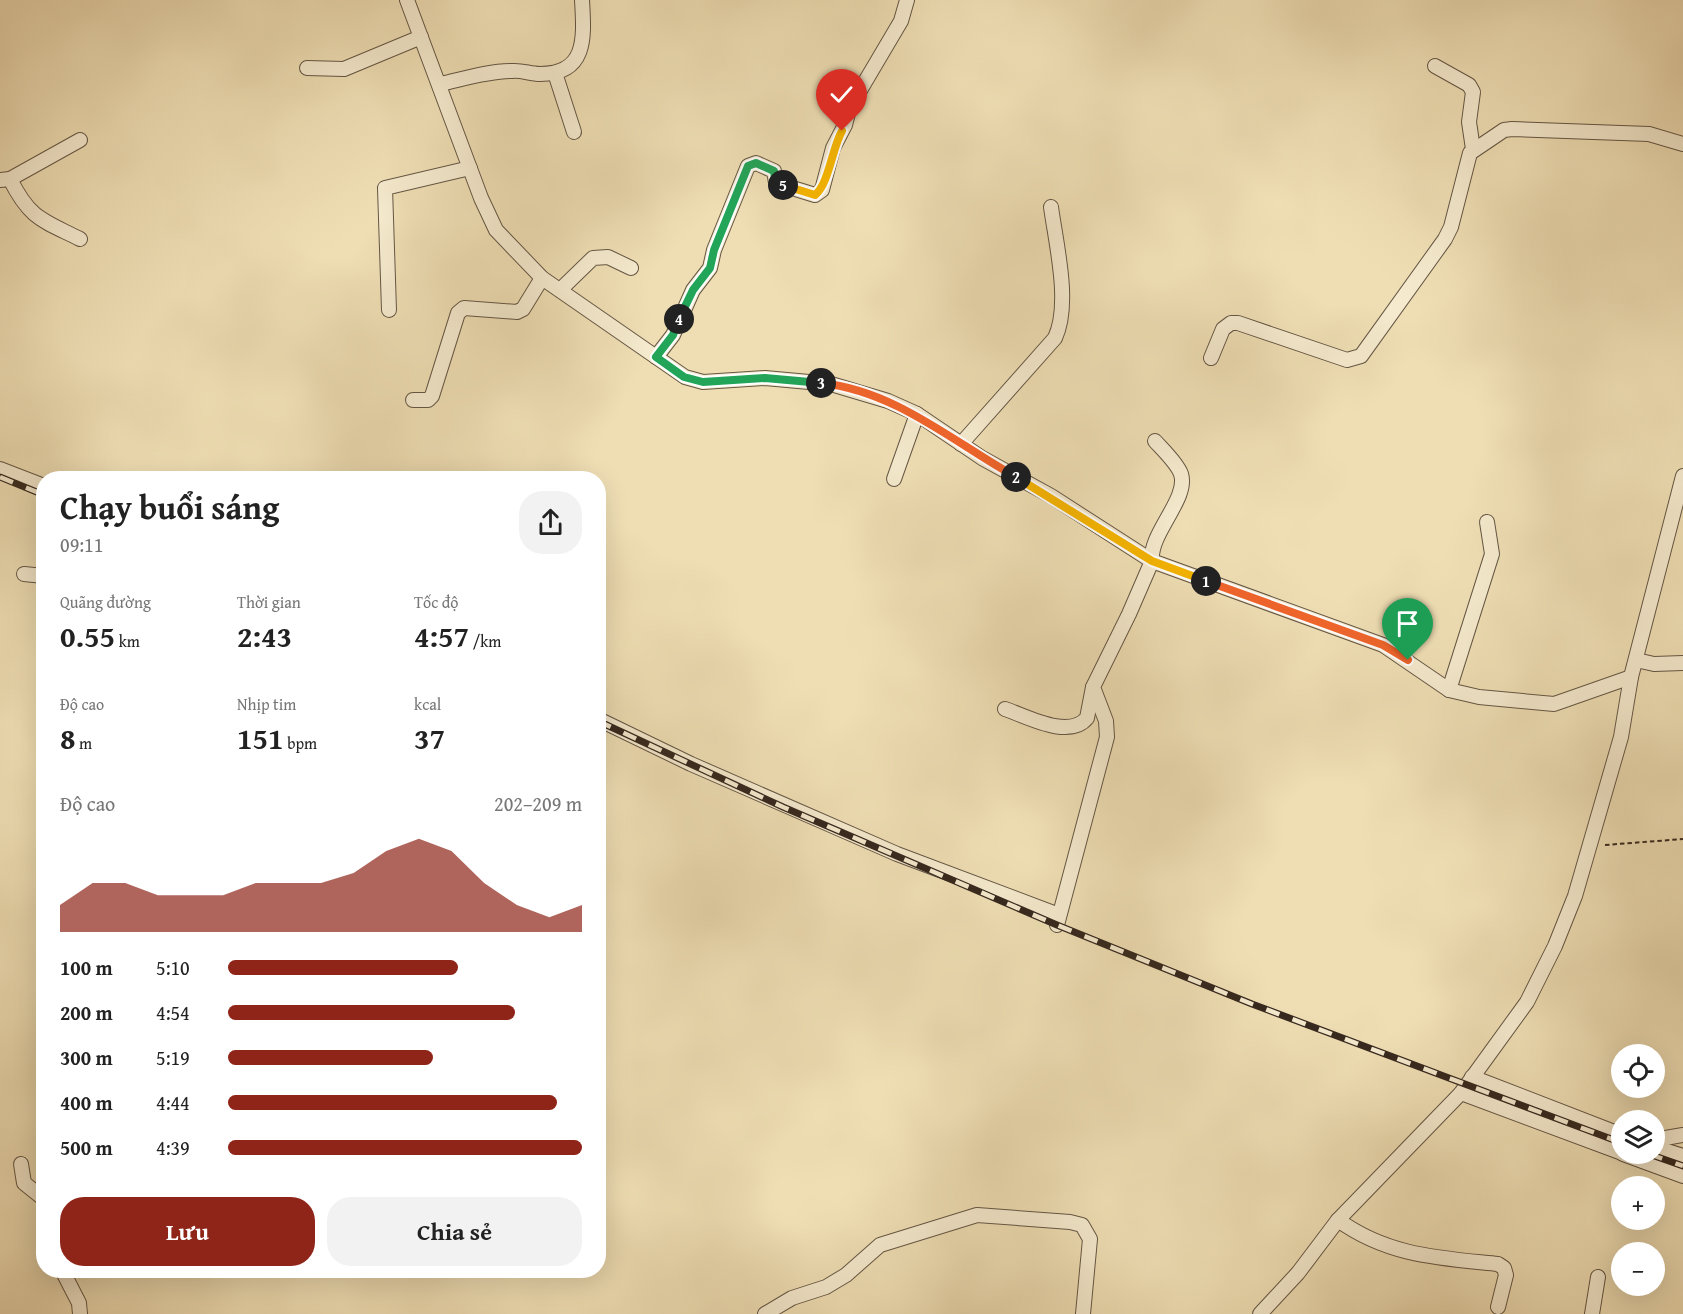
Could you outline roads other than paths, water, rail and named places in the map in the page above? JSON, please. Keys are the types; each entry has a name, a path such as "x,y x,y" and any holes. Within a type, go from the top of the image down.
{"street":[{"path":"407,0 470,168 496,230 542,278 684,377 703,382 765,378 831,384 888,401 917,414 961,444 1051,496 1152,561 1383,645 1449,690 1479,697 1554,704 1631,677"},
{"path":"440,84 506,71 555,73 573,64 582,44 582,0"},
{"path":"656,357 673,335 693,290 710,268 714,250 748,166 756,163 774,171 776,183 815,195 822,190 833,148 845,125 849,109 900,21 907,0"},
{"path":"307,68 344,69 421,37"},
{"path":"1435,66 1462,81 1473,92 1469,122 1473,150"},
{"path":"555,73 574,132"},
{"path":"1211,358 1223,328 1231,322 1238,322 1347,360 1361,356 1445,239 1451,227 1468,157 1473,150 1504,130 1650,134 1683,144"},
{"path":"80,140 5,180 28,210 80,239"},
{"path":"389,310 385,188 470,168"},
{"path":"961,444 1055,338 1058,331 1062,312 1051,207"},
{"path":"560,290 593,258 608,257 631,268"},
{"path":"412,400 428,400 432,396 458,313 464,308 517,312 523,309 542,278"},
{"path":"894,479 917,414"},
{"path":"1005,709 1065,728 1076,726 1087,718 1093,687 1152,561 1151,554 1180,490 1182,478 1180,472 1155,441"},
{"path":"0,469 36,483"},
{"path":"1260,1314 1298,1273 1338,1220 1461,1093 1522,1010 1551,956 1567,918 1621,737 1631,677 1683,476"},
{"path":"1449,690 1492,554 1487,522"},
{"path":"24,574 36,575"},
{"path":"1636,660 1654,664 1683,663"},
{"path":"606,723 691,764 897,854 1058,920 1107,737 1106,721 1093,687"},
{"path":"1472,1077 1611,1131"},
{"path":"1461,1093 1611,1149"},
{"path":"1665,1138 1683,1135"},
{"path":"1665,1150 1683,1156"},
{"path":"21,1164 24,1183 36,1192"},
{"path":"1651,1164 1683,1176"},
{"path":"765,1314 792,1298 826,1287 846,1275 880,1245 977,1215 990,1215 1082,1225 1090,1239 1083,1314"},
{"path":"1338,1220 1362,1237 1389,1248 1438,1258 1498,1264 1504,1269 1506,1275 1498,1307"},
{"path":"1592,1314 1598,1277"},
{"path":"67,1278 79,1303 80,1314"}],"railway":[{"path":"0,477 36,492"},
{"path":"606,725 783,807 1057,925 1252,1004 1611,1139"},
{"path":"1665,1160 1683,1166"}]}
